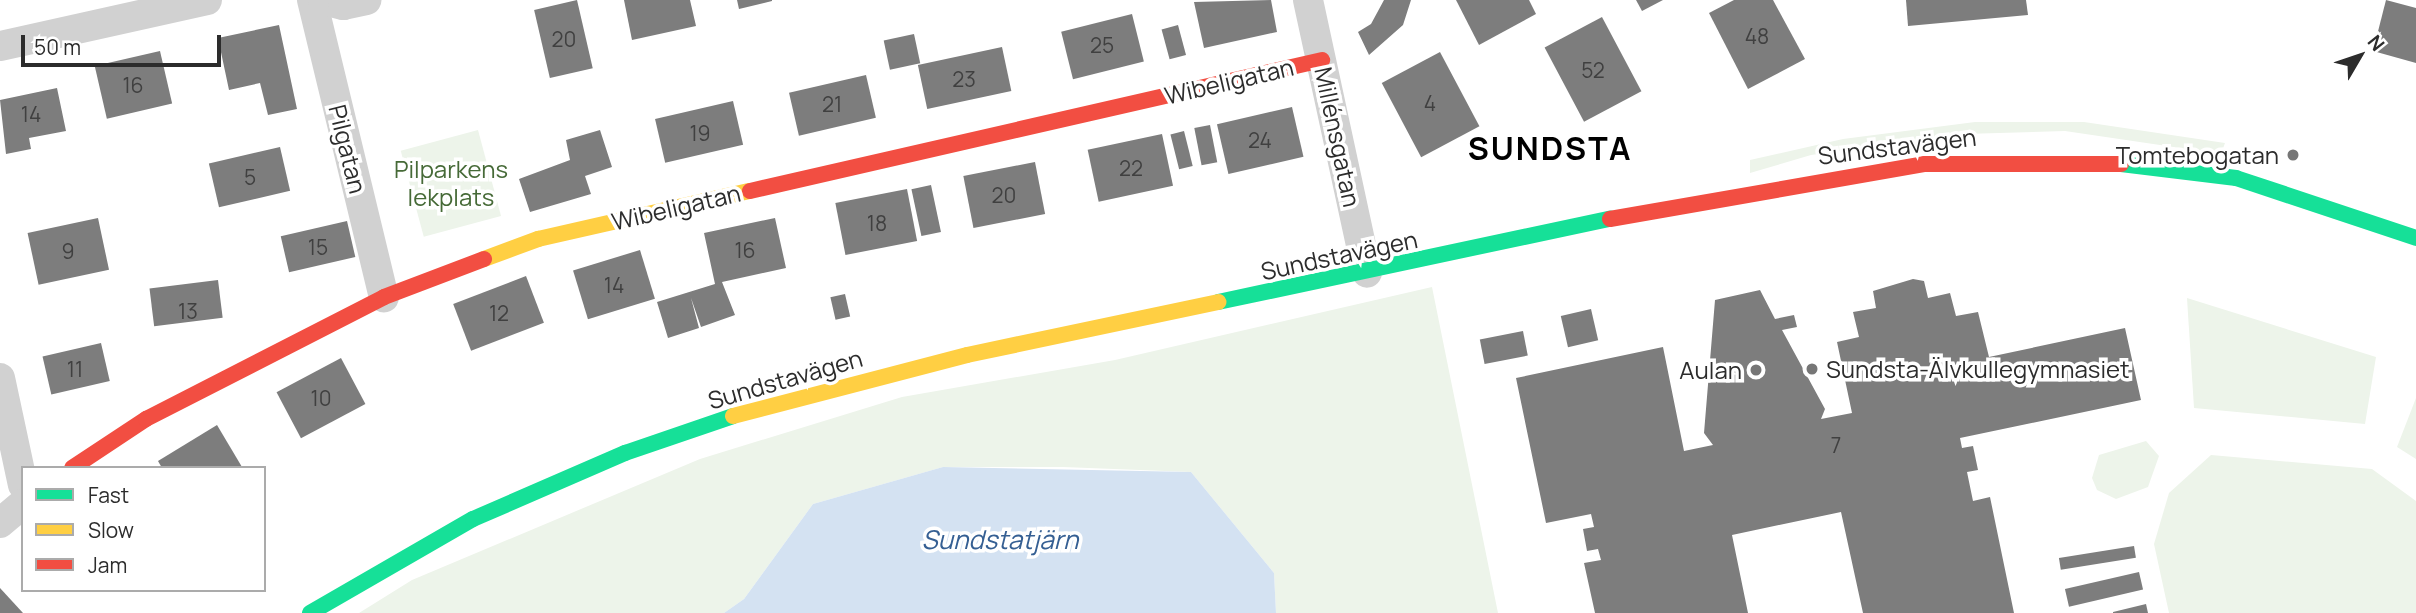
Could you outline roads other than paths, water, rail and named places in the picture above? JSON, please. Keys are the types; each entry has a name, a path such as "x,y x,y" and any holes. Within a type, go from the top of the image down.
{"street":[{"path":"0,46 207,0"},
{"name":"Pilgatan","path":"312,0 384,297"},
{"path":"323,0 343,5 366,0"},
{"name":"Millénsgatan","path":"1308,0 1367,273"},
{"name":"Wibeligatan","path":"75,466 146,419 384,297 538,239 1322,60"},
{"name":"Sundstavägen","path":"310,613 473,519 625,453 739,414 967,355 1753,190 2001,158 2084,160 2236,178 2416,238"},
{"path":"0,379 21,476"},
{"path":"0,523 21,506"}],"water":[{"name":"Sundstatjärn","path":"943,467 1191,472 1274,573 1276,613 724,613 744,599 813,504"}],"place":[{"name":"Tomtebogatan","path":"2293,155"},
{"name":"Sundsta-Älvkullegymnasiet","path":"1812,369"},
{"name":"Aulan","path":"1756,370"}],"district":[{"name":"SUNDSTA","path":"1550,148"}],"park label":[{"name":"Pilparkens lekplats","path":"451,183"}]}
